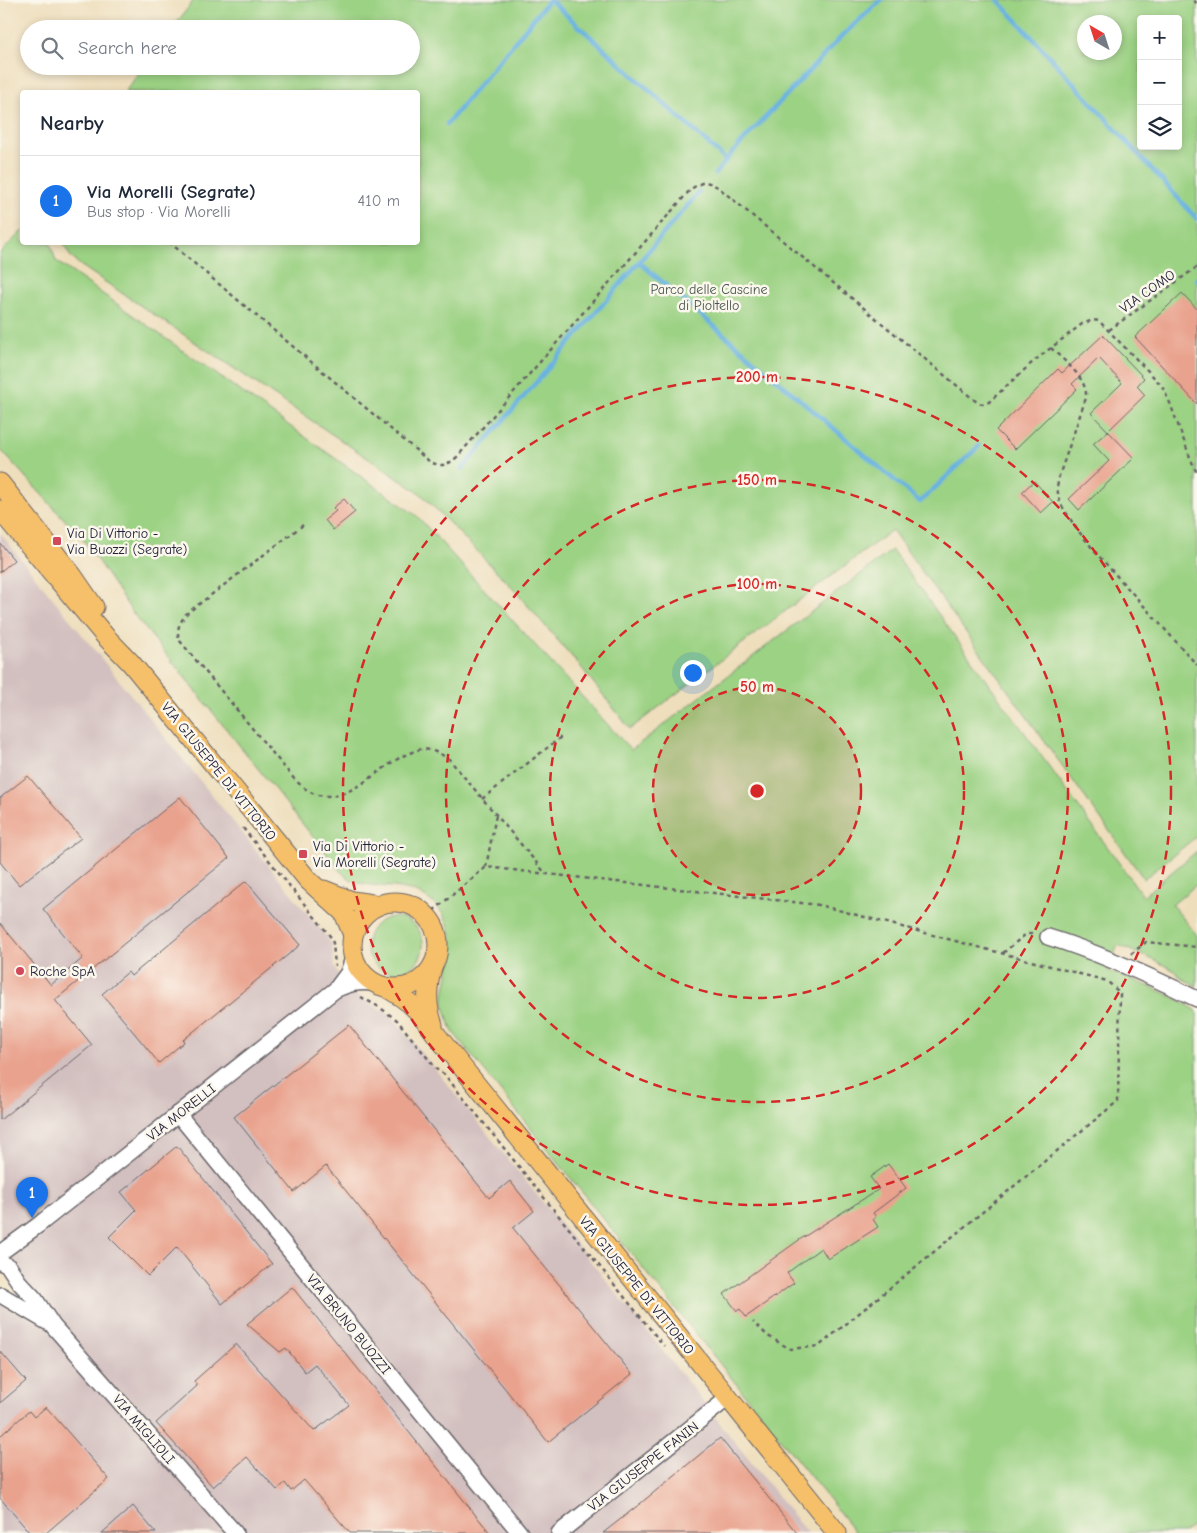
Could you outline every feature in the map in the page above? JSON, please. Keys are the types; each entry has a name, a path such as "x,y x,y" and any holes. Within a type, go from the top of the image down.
{"main road":[{"name":"VIA GIUSEPPE DI VITTORIO","path":"0,483 72,575 131,663"},
{"name":"VIA GIUSEPPE DI VITTORIO","path":"0,510 75,601 131,663 308,880 344,914 353,934"},
{"name":"VIA GIUSEPPE DI VITTORIO","path":"308,880 337,896 352,901 379,905"},
{"path":"402,902 414,906 427,916 438,938 437,956 432,967 420,980 410,986 400,988 380,986 362,974 353,958 351,947 353,934 364,914 379,905 402,902"},
{"name":"VIA GIUSEPPE DI VITTORIO","path":"432,967 428,983 427,1000 430,1016 438,1037"},
{"name":"VIA GIUSEPPE DI VITTORIO","path":"380,986 412,1004 837,1533"}],"street":[{"path":"1048,937 1120,963 1197,999"},
{"name":"VIA MORELLI","path":"0,1253 27,1234 342,985 351,967 353,958"},
{"path":"342,985 363,982 380,986"},
{"name":"VIA BRUNO BUOZZI","path":"178,1114 520,1533"},
{"name":"VIA MORELLI","path":"0,1296 6,1293 12,1284 13,1280 7,1267 14,1248 27,1234"},
{"path":"7,1267 35,1299 53,1326"},
{"path":"0,1296 53,1326"},
{"name":"VIA MIGLIOLI","path":"53,1326 235,1533"},
{"name":"VIA GIUSEPPE FANIN","path":"559,1533 728,1398"}],"path":[{"path":"1194,0 1197,4"},
{"path":"173,245 430,462 442,466 450,463 457,457 691,189 701,182 711,183 976,401 983,404 989,402 1024,370 1082,324 1089,321 1099,321 1162,386 1197,473"},
{"name":"VIA COMO","path":"1109,330 1197,267"},
{"path":"1051,348 1079,376 1084,383 1086,391 1086,398 1059,476 1057,488 1060,503 1076,528 1093,549 1197,665"},
{"path":"303,525 186,614 179,625 180,641 295,780 307,790 319,795 342,793 352,790 399,758 422,749 436,752 449,759 546,874"},
{"path":"482,799 561,737"},
{"path":"427,916 486,867 496,815"},
{"path":"240,824 330,936 333,943 334,962 342,985 397,1020 438,1071 444,1074 668,1351"},
{"path":"486,867 819,905 1107,981 1120,993 1118,1101 819,1346 790,1349 768,1336 753,1322"},
{"path":"1003,953 1026,934 1048,937"},
{"path":"1120,963 1146,942 1197,947"}],"shaded area":[{"path":"0,533 332,944 334,966 343,983 353,993 391,1015 639,1321 807,1533 0,1533 0,1305 15,1292 20,1278 0,1255"}],"green space":[{"name":"Parco delle Cascine di Pioltello","path":"194,0 1197,0 1197,836 1144,879 892,530 630,729 581,667 508,583 421,494 80,265 71,257 64,245 420,245 420,90 126,90 137,75 420,75 420,20 179,20"},
{"path":"20,233 20,245 51,245 56,261 417,516 631,750 892,550 1143,896 1197,851 1197,884 1172,905 1197,935 1197,986 1156,961 1118,945 1108,971 1165,993 1197,1011 1197,1522 1183,1533 856,1533 453,1032 444,1004 452,944 449,926 440,910 416,892 408,889 364,884 351,880 342,873 133,613 85,542 0,449 0,253"},
{"path":"395,917 406,919 415,925 421,934 423,945 421,956 415,965 406,971 395,973 384,971 375,965 369,956 367,945 369,934 375,925 384,919"}],"building":[{"path":"1182,293 1197,309 1197,404 1135,337"},
{"path":"1103,335 1144,378 1137,386 1145,395 1108,431 1091,413 1122,383 1099,358 1072,384 1077,389 1015,449 996,430 1058,369 1062,373"},
{"path":"1108,431 1134,458 1079,510 1069,499 1109,461 1093,444"},
{"path":"1034,481 1053,502 1041,513 1022,492"},
{"path":"344,499 355,512 333,530 325,520 336,511 333,508"},
{"path":"0,543 14,560 0,572"},
{"path":"28,776 81,838 19,885 0,862 0,798"},
{"name":"Roche SpA","path":"180,797 229,858 55,1000 92,1045 0,1120 0,923 51,985 83,958 43,909"},
{"name":"Roche SpA","path":"246,881 300,945 183,1040 184,1042 159,1063 102,994 128,972 131,976"},
{"path":"349,1025 489,1198 510,1181 534,1211 513,1228 632,1374 548,1442 326,1166 294,1192 234,1117"},
{"path":"177,1146 272,1264 222,1304 177,1247 148,1276 109,1237 136,1210 121,1192"},
{"path":"888,1164 906,1188 873,1213 876,1217 873,1219 878,1227 828,1259 821,1248 787,1273 794,1283 746,1317 740,1309 737,1311 724,1294 799,1240 879,1189 870,1177"},
{"path":"292,1287 490,1533 350,1533 304,1480 291,1491 285,1483 277,1490 247,1457 213,1487 156,1423 197,1386 194,1381 236,1344 314,1431 349,1405 315,1364 305,1372 286,1348 280,1352 247,1324"},
{"path":"0,1351 26,1381 0,1403"},
{"path":"46,1407 109,1479 46,1533 30,1533 0,1498 0,1436 29,1411 34,1417"},
{"path":"720,1438 797,1533 603,1533 641,1503"},
{"path":"133,1506 156,1533 102,1533"}],"waterway":[{"path":"447,124 549,0"},
{"path":"550,0 726,160"},
{"path":"715,174 732,153 841,37 881,0"},
{"path":"998,0 1197,219"},
{"path":"462,469 699,192"},
{"path":"639,262 920,502 979,446"}],"place":[{"name":"Via Di Vittorio - Via Buozzi (Segrate)","path":"57,541"},
{"name":"Via Di Vittorio - Via Morelli (Segrate)","path":"303,854"},
{"name":"Roche SpA","path":"20,971"},
{"name":"Via Morelli (Segrate)","path":"32,1218"}]}
